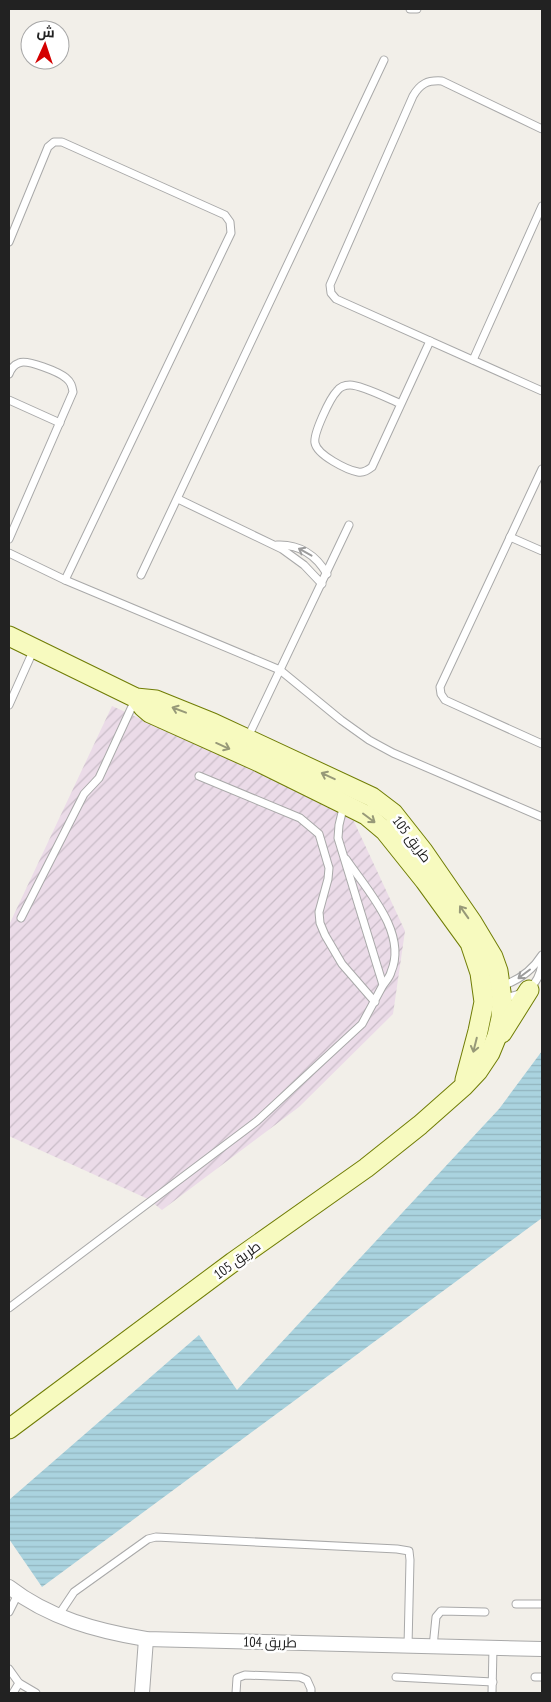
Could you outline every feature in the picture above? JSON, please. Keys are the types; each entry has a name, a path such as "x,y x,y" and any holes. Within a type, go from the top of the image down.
{"street":[{"name":"طريق 105","path":"9,636 136,698 156,700 248,738 262,754"},
{"name":"طريق 105","path":"136,698 150,713 262,754 348,795 372,797 393,813 423,851 472,922 493,958 492,994 463,1087"},
{"path":"490,1053 529,990"},
{"name":"طريق 105","path":"9,1429 225,1268 366,1168 420,1125 463,1087 478,1071 490,1053 497,1036 501,1018 492,994"},
{"name":"طريق 104","path":"13,1590 58,1616 107,1632 146,1639 542,1649"},
{"path":"142,1693 146,1639"}],"lane":[{"path":"410,9 416,9"},
{"path":"142,576 384,60"},
{"path":"542,129 442,81 433,80 424,83 413,96 330,285 331,292 336,299 542,391"},
{"path":"9,242 48,147 54,142 62,142 225,215 230,222 231,233 65,580"},
{"path":"473,360 542,206"},
{"path":"401,404 360,387 352,385 343,386 336,391 332,398 314,435 314,444 318,451 325,456 352,470 366,471 372,467 401,404 430,341"},
{"path":"9,374 18,363 26,361 67,378 72,384 73,392 9,539"},
{"path":"9,400 60,424"},
{"path":"542,469 440,687 441,694 445,700 542,744"},
{"path":"178,498 274,545 304,565 322,584"},
{"path":"248,738 349,525"},
{"path":"510,538 542,551"},
{"path":"274,545 293,546 301,549 317,559 327,574"},
{"path":"9,553 65,580 280,670 341,720 369,740 393,753 542,817"},
{"path":"9,704 34,648"},
{"path":"21,918 84,794 99,778 136,698"},
{"path":"199,776 300,818 318,834 329,868 319,912 320,923 342,964 375,1002"},
{"path":"348,795 339,825 338,838 384,985"},
{"path":"9,1308 257,1121 362,1024 392,972 395,945 389,924 342,853"},
{"path":"492,994 518,980 542,955"},
{"path":"492,994 517,995 529,990 538,977 542,964"},
{"path":"58,1616 74,1592 148,1538 409,1551 408,1646"},
{"path":"9,1612 13,1590"},
{"path":"516,1604 542,1604"},
{"path":"433,1647 436,1617 441,1611 485,1612"},
{"path":"492,1693 493,1648"},
{"path":"9,1669 19,1683 36,1693"},
{"path":"236,1693 237,1678 245,1675 300,1677 307,1680 311,1693"},
{"path":"396,1678 492,1682"},
{"path":"13,1693 19,1683"}],"shaded area":[{"path":"112,706 350,813 405,931 393,1014 299,1107 162,1210 148,1199 9,1136 9,925"}],"water":[{"path":"542,1051 542,1218 42,1587 9,1539 9,1500 199,1335 237,1390 499,1109"}]}
